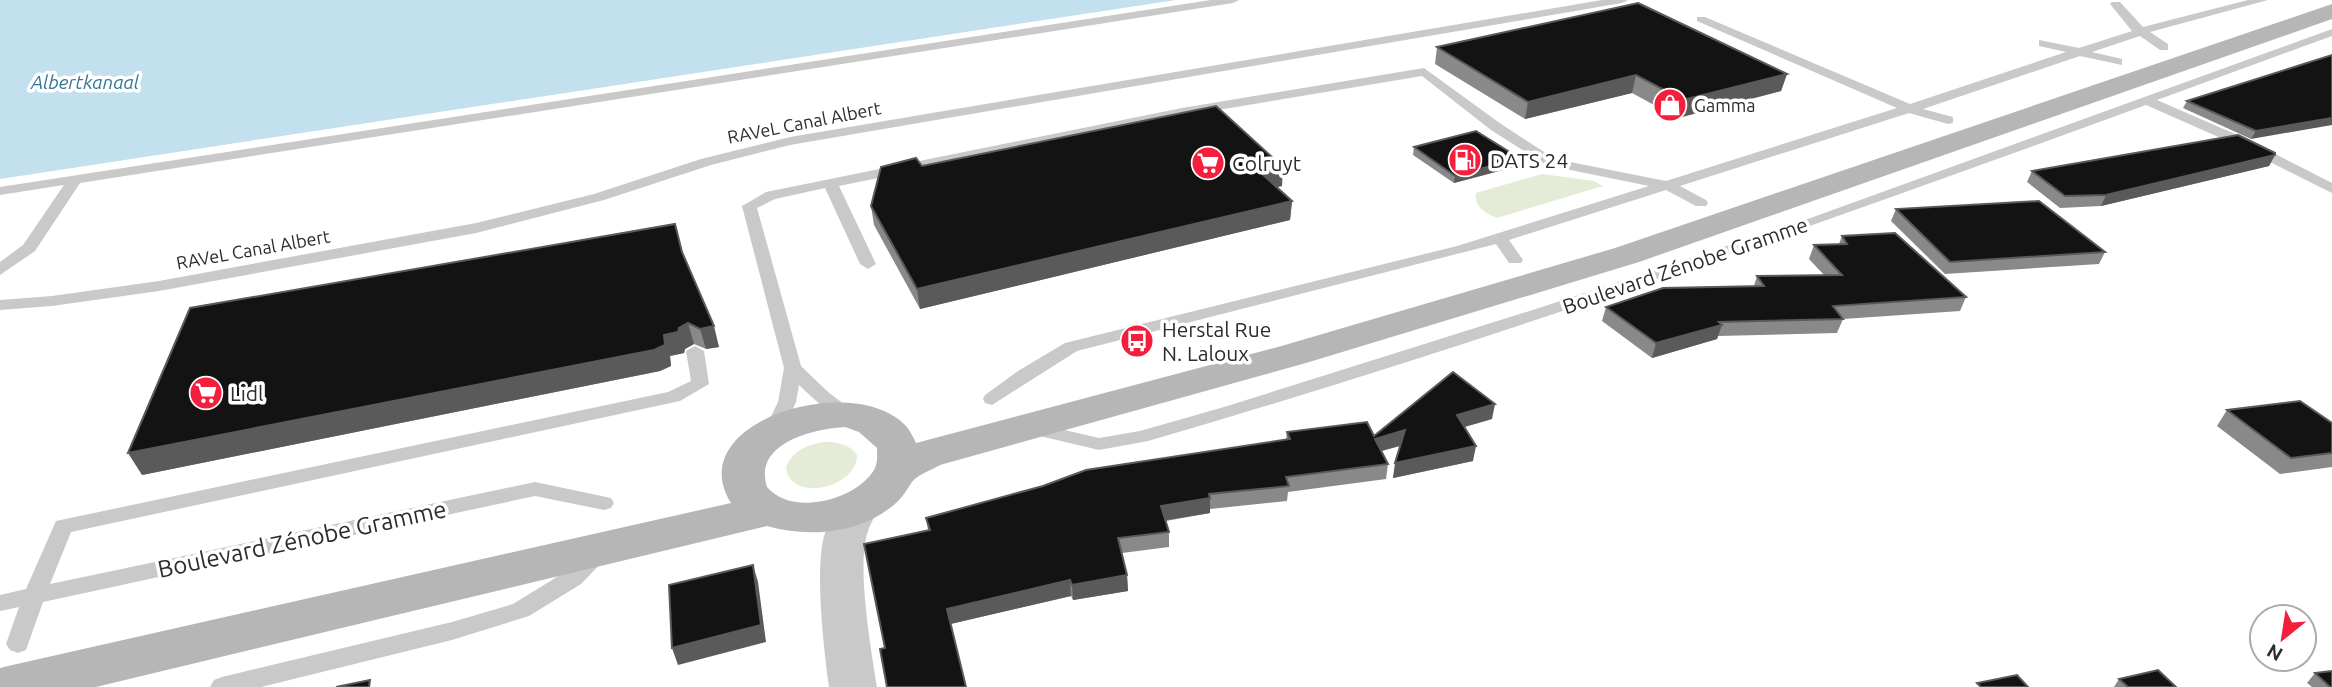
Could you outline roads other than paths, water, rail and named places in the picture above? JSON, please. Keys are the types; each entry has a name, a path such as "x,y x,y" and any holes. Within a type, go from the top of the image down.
{"main road":[{"name":"Boulevard Zénobe Gramme","path":"13,665 605,525 766,510 804,518 842,512 876,495 898,469 925,455 1304,351 1627,255 2332,11"},
{"path":"766,510 756,505 743,489 741,472 752,451 774,431 798,420 822,415 848,414 868,419 886,428 898,442 898,469"}],"street":[{"path":"853,687 847,648 842,554 846,533 860,505"}],"lane":[{"path":"0,191 1233,0"},
{"name":"RAVeL Canal Albert","path":"0,305 52,301 159,286 476,228 599,197 706,162 790,141 1622,0"},
{"path":"992,399 1024,375 1071,347 1500,237 1910,109 2176,20 2262,0"},
{"path":"2116,4 2120,12 2141,32 2164,47"},
{"path":"1701,19 1910,109 1948,120"},
{"name":"Boulevard Zénobe Gramme","path":"1026,427 1099,444 1141,437 1218,414 1545,312 1810,223 2332,33"},
{"path":"2043,43 2118,62"},
{"path":"774,431 787,402 793,368 749,206 771,195 1182,112 1424,72 1496,127 1551,162 1669,186 1701,203"},
{"path":"2146,100 2238,140 2332,189"},
{"path":"0,270 29,248 75,180"},
{"path":"830,183 868,264"},
{"path":"1500,237 1516,260"},
{"path":"13,665 34,596 64,526 673,397 700,384 695,351"},
{"path":"793,368 821,396 848,414"},
{"name":"Boulevard Zénobe Gramme","path":"0,603 535,489 605,525"},
{"path":"222,687 452,631 521,610 573,578 605,525"}],"water":[{"name":"Albertkanaal","path":"0,0 1176,0 0,179"}],"place":[{"name":"Gamma","path":"1670,105"},
{"name":"DATS 24","path":"1465,160"},
{"name":"Colruyt","path":"1208,163"},
{"name":"Herstal Rue N. Laloux","path":"1137,341"},
{"name":"Lidl","path":"206,393"}]}
